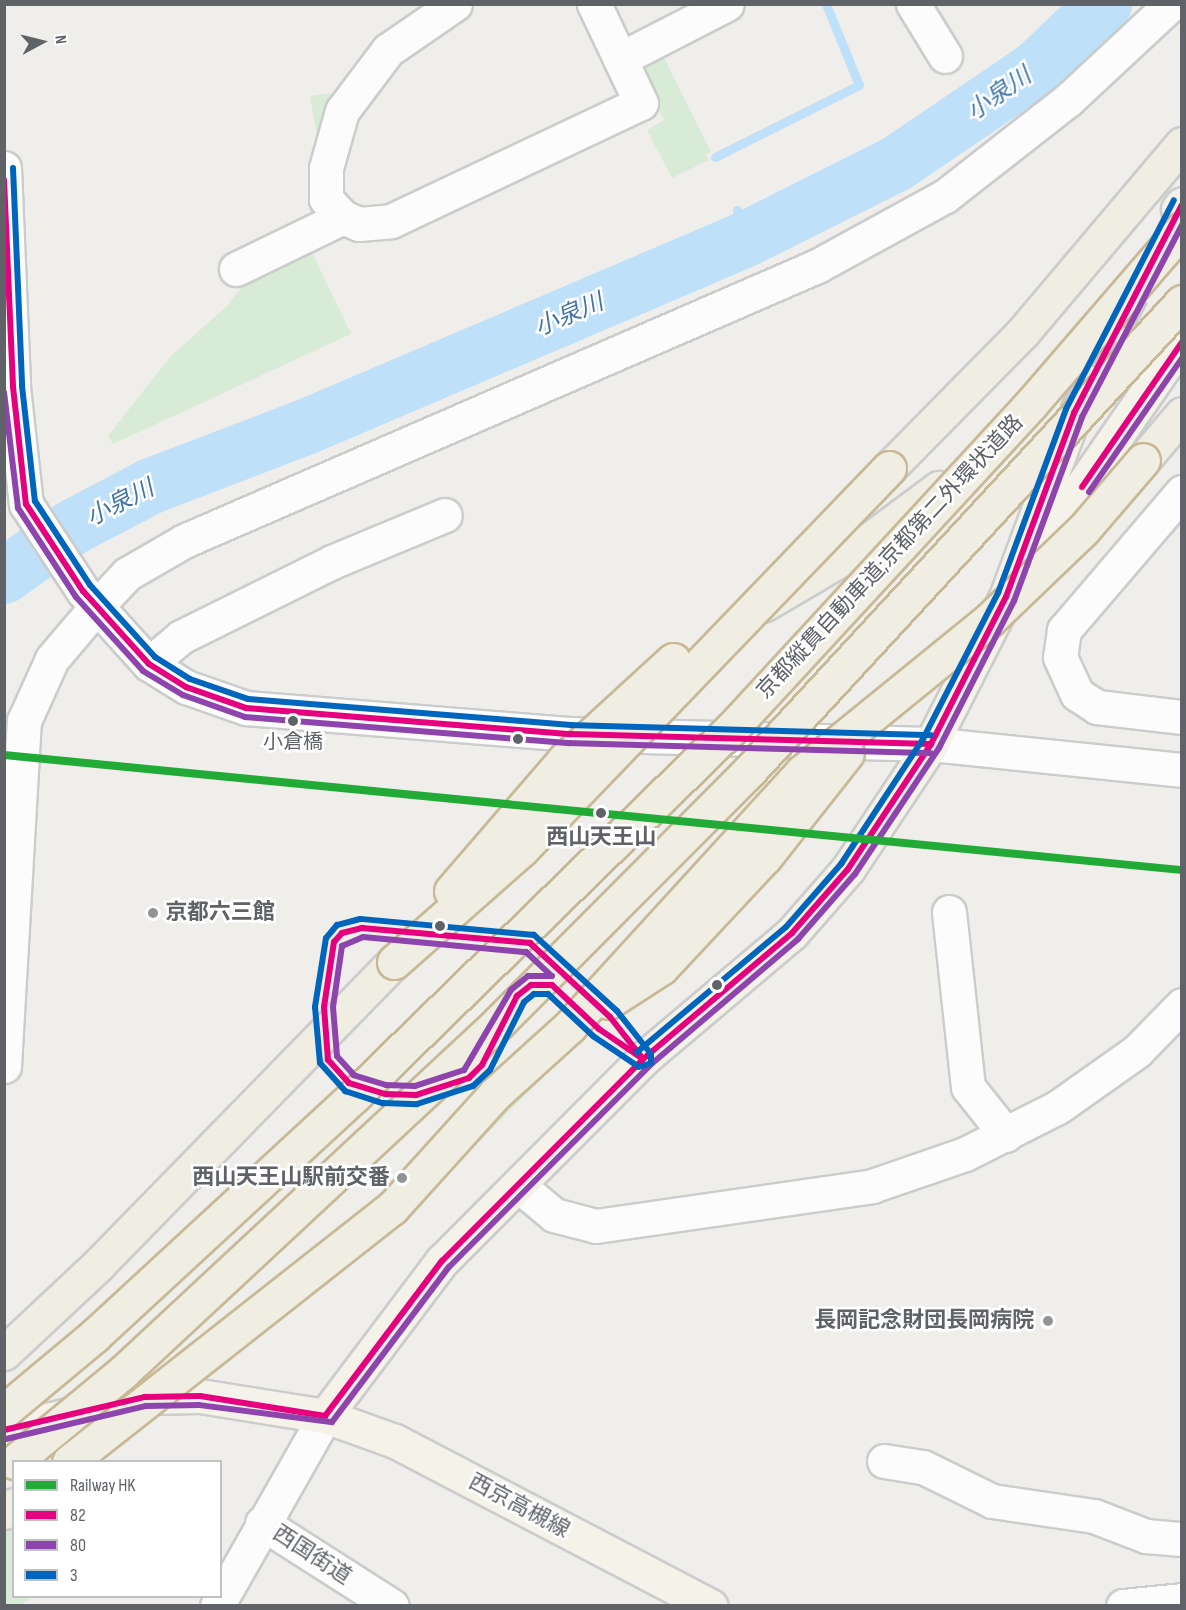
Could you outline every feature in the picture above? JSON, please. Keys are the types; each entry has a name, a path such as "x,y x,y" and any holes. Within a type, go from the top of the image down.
{"highway":[{"path":"738,620 1023,332 1182,144"},
{"path":"4,1353 107,1257 394,962 564,760 692,643 738,620 928,501 1181,214"},
{"name":"京都縦貫自動車道;京都第二外環状道路","path":"4,1411 94,1336 354,1096 733,727 1031,404 1181,214"},
{"name":"京都縦貫自動車道;京都第二外環状道路","path":"16,1460 123,1372 498,1023 750,770 1182,302"},
{"path":"70,1460 392,1208 495,1094 570,1026 802,772 989,620 1083,530 1182,414"}],"main road":[{"path":"1006,597 1182,341"},
{"path":"325,1416 442,1261 643,1059 792,933 848,869 931,744 1006,597 1074,414"},
{"name":"西京高槻線","path":"4,1430 145,1397 200,1396 325,1416 395,1441 710,1605"}],"street":[{"path":"455,4 387,50 342,111 326,168 326,199 343,218 359,224 391,221 641,104 594,4"},
{"path":"620,59 727,4"},
{"path":"913,4 945,56"},
{"path":"4,1066 24,721 52,658 90,598 184,541 817,266 945,196 1068,100 1171,4"},
{"path":"4,168 12,474 26,504 90,598 149,664 186,687 246,708 570,734 931,744 1182,770"},
{"path":"236,268 343,218"},
{"path":"1182,492 1064,630 1060,657 1077,694 1097,707 1182,717"},
{"path":"149,664 181,637 332,562 445,515"},
{"path":"949,912 968,1087 1006,1135"},
{"path":"518,1185 554,1215 596,1226 872,1186 1006,1135 1099,1081 1182,1005"},
{"path":"222,1596 262,1522 325,1416"},
{"path":"884,1461 923,1467 992,1501 1094,1516 1146,1536 1182,1539"},
{"name":"西国街道","path":"262,1522 392,1605"},
{"path":"1123,1605 1182,1600"}],"green space":[{"path":"661,52 711,152 706,154 709,160 672,178 647,130 664,120 638,69"},
{"path":"346,91 320,152 310,96"},
{"path":"310,248 351,334 113,444 108,436 170,357 228,305 250,275"},
{"path":"562,1040 575,1045 451,1170 433,1150 487,1128 547,1065"},
{"path":"12,1504 12,1598 30,1598 20,1605 5,1605 4,1507"}],"waterway":[{"path":"715,157 859,85 826,4"},
{"name":"小泉川","path":"4,576 73,527 151,486 308,426 744,240 896,164 1037,68 1104,4"},
{"path":"737,210 744,240"}],"tunnel":[{"path":"1074,412 1135,292"}],"rail line":[{"name":"HK","path":"4,755 1182,870"}],"transit line":[{"name":"3","path":"13,168 22,386 35,501 90,585 155,657 190,679 248,699 571,725 931,735"},
{"name":"82","path":"4,180 13,387 26,504 83,591 149,664 186,687 246,708 571,734 931,744"},
{"name":"3","path":"637,1052 786,927 841,864 923,739 998,593 1066,409 1174,200"},
{"name":"82","path":"4,1430 145,1397 200,1396 325,1416 442,1261 643,1059 792,933 848,869 931,744 1006,597 1074,413 1182,205"},
{"name":"80","path":"6,1439 146,1406 199,1405 332,1422 449,1267 649,1066 798,939 855,874 939,748 1014,601 1082,417 1182,225"},
{"name":"82","path":"1082,487 1182,342"},
{"name":"80","path":"1089,492 1182,358"},
{"name":"80","path":"4,392 18,508 76,597 143,671 183,695 245,717 570,743 931,753"},
{"name":"3","path":"360,919 337,925 326,938 315,1007 320,1063 345,1091 383,1103 417,1104 473,1086 490,1070 524,1002 534,994 548,994 593,1036 639,1067 651,1063 651,1054 617,1011 534,935 363,919"},
{"name":"82","path":"362,928 530,943 610,1017 643,1059 599,1029 552,985 531,985 517,996 482,1065 469,1078 416,1095 385,1094 349,1083 328,1060 324,1007 334,942 342,933 362,928"},
{"name":"80","path":"363,937 526,952 552,976 528,976 511,990 464,1070 415,1086 386,1085 354,1075 337,1056 333,1007 342,946 363,937"}],"place":[{"name":"小倉橋","path":"293,721"},
{"name":"西山天王山","path":"601,813"},
{"name":"京都六三館","path":"153,913"},
{"name":"西山天王山駅前交番","path":"402,1178"},
{"name":"長岡記念財団長岡病院","path":"1048,1321"}]}
